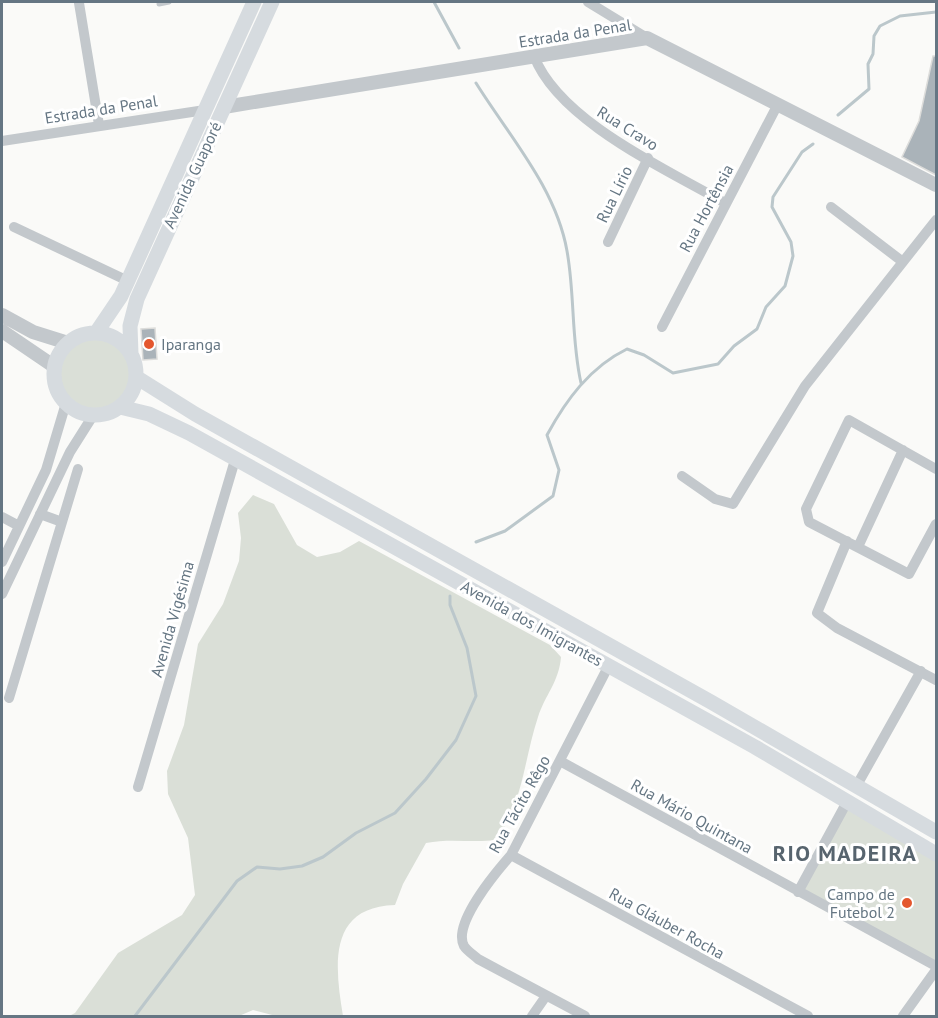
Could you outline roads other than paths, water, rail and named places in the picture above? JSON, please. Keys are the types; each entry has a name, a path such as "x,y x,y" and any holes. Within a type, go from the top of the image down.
{"main road":[{"name":"Avenida Guaporé","path":"96,333 128,281 254,2"},
{"name":"Avenida Guaporé","path":"131,354 130,326 137,299 272,2"},
{"path":"96,333 114,337 131,354 136,377 134,388 120,407 111,412 94,414 77,410 66,403 55,380 55,367 59,354 68,343 78,337 96,333"},
{"name":"Avenida dos Imigrantes","path":"136,377 195,414 857,785 936,832"},
{"name":"Avenida dos Imigrantes","path":"120,407 149,414 173,425 609,665 848,800 936,854"}],"street":[{"path":"588,2 647,38"},
{"path":"80,3 99,125"},
{"name":"Estrada da Penal","path":"224,107 647,38 936,185"},
{"name":"Rua Cravo","path":"534,57 541,75 573,110 648,158 725,203"},
{"name":"Rua Hortênsia","path":"662,327 778,104"},
{"name":"Estrada da Penal","path":"2,141 205,110"},
{"name":"Rua Lírio","path":"608,242 648,158"},
{"path":"831,207 903,262"},
{"path":"682,476 715,498 733,504 805,386 936,220"},
{"path":"14,227 128,281"},
{"path":"2,315 33,332 68,343"},
{"path":"2,331 55,367"},
{"path":"2,562 55,447 66,403"},
{"path":"2,594 70,452 94,414"},
{"path":"936,469 849,420 806,509 808,522 909,574 936,524"},
{"path":"858,547 903,450"},
{"name":"Avenida Vigésima","path":"138,786 235,460"},
{"path":"9,698 78,469"},
{"path":"40,514 62,522"},
{"path":"2,517 19,526"},
{"path":"847,541 817,613 837,628 936,680"},
{"name":"Rua Tácito Rêgo","path":"585,1017 468,951 462,938 467,920 480,896 512,855 609,665"},
{"path":"857,785 921,671"},
{"name":"Rua Mário Quintana","path":"560,761 936,968"},
{"path":"798,892 848,800"},
{"name":"Rua Gláuber Rocha","path":"512,855 808,1017"},
{"path":"903,1017 936,968"},
{"path":"532,1017 546,996"}],"lane":[{"path":"159,4 169,2"}],"waterway":[{"path":"434,2 459,48"},
{"path":"838,115 869,89 868,64 873,54 874,36 880,26 900,16 936,12"},
{"path":"476,83 530,163 553,206 561,228 567,251 581,383"},
{"path":"476,542 505,531 553,496 559,470 547,435 571,397 602,365 627,349 644,355 673,373 718,364 734,346 757,329 766,307 785,286 793,256 791,242 772,207 773,197 802,152 813,144"},
{"path":"135,1016 237,881 257,867 280,869 302,866 323,857 356,833 395,813 426,779 456,740 476,696 467,648 450,605 450,596"}],"place":[{"name":"Iparanga","path":"149,344"},
{"name":"Campo de Futebol 2","path":"907,903"}],"district":[{"name":"RIO MADEIRA","path":"845,853"}]}
